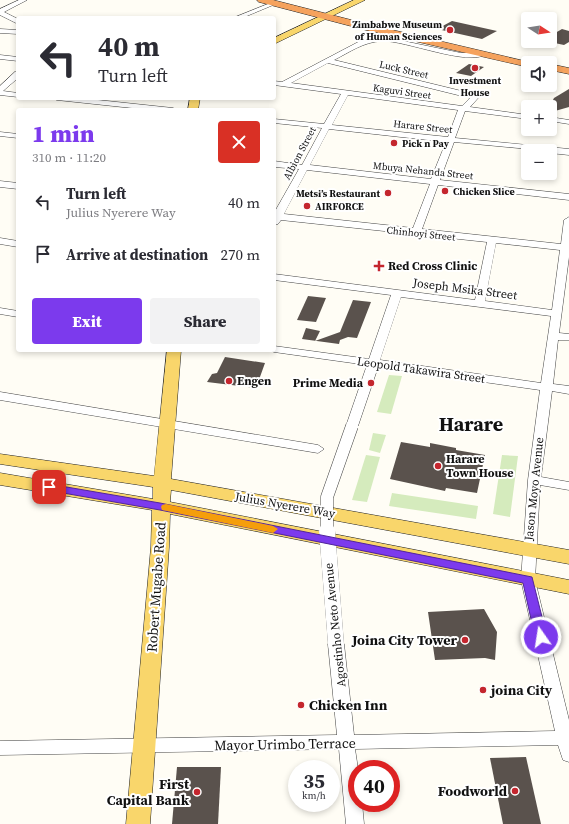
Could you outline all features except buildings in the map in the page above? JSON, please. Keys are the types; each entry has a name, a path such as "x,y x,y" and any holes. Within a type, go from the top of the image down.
{"highway":[{"path":"262,0 356,25 521,62"},
{"path":"310,24 333,23 356,25"},
{"path":"557,69 567,70"}],"main road":[{"path":"276,40 361,0"},
{"name":"Robert Mugabe Road","path":"138,824 160,547 160,506 174,352"},
{"path":"5,460 1,482 160,506 569,587"},
{"name":"Julius Nyerere Way","path":"5,460 162,483 344,515 528,551 569,557"}],"street":[{"path":"0,11 24,0"},
{"path":"241,16 276,3"},
{"path":"0,11 16,21"},
{"path":"0,21 16,21"},
{"path":"0,31 16,32"},
{"path":"284,84 364,41 379,38 461,55 482,54"},
{"path":"0,57 16,59"},
{"name":"Luck Street","path":"328,61 475,97 471,103 462,109"},
{"path":"0,90 16,76"},
{"name":"Kaguvi Street","path":"276,83 521,116"},
{"path":"0,93 16,95"},
{"name":"Albion Street","path":"276,217 305,168 326,126 345,93"},
{"path":"76,100 154,108"},
{"path":"416,232 435,183 449,140 462,109"},
{"path":"557,120 569,122"},
{"name":"Harare Street","path":"276,121 569,152"},
{"path":"0,134 16,136"},
{"name":"Mbuya Nehanda Street","path":"276,164 569,197"},
{"path":"0,184 16,186"},
{"name":"Chinhoyi Street","path":"276,219 567,248"},
{"name":"Jason Moyo Avenue","path":"569,220 567,248 546,387 534,480 528,551 528,580 567,738 569,755"},
{"path":"479,304 492,240"},
{"path":"0,241 16,244"},
{"name":"Joseph Msika Street","path":"276,277 557,314"},
{"name":"Agostinho Neto Avenue","path":"355,824 327,544 327,497 397,294"},
{"path":"0,311 16,314"},
{"path":"554,336 569,337"},
{"name":"Leopold Takawira Street","path":"276,350 569,390"},
{"path":"0,396 318,449"},
{"path":"534,480 569,486"},
{"name":"Mayor Urimbo Terrace","path":"0,748 144,747 567,738"}],"green space":[{"path":"389,375 402,376 391,414 377,412"},
{"path":"373,433 386,435 380,453 369,450"},
{"path":"366,455 380,457 367,502 352,500"},
{"path":"502,455 518,456 510,517 493,514"},
{"path":"392,493 478,506 476,519 389,506"}],"slow traffic":[{"path":"166,507 273,529"}],"place":[{"name":"Zimbabwe Museum of Human Sciences","path":"450,30"},
{"name":"Investment House","path":"475,68"},
{"name":"Pick n Pay","path":"394,143"},
{"name":"Chicken Slice","path":"445,191"},
{"name":"Metsi’s Restaurant","path":"388,193"},
{"name":"AIRFORCE","path":"307,206"},
{"name":"Red Cross Clinic","path":"379,266"},
{"name":"Engen","path":"229,381"},
{"name":"Prime Media","path":"371,383"},
{"name":"Harare Town House","path":"438,466"},
{"name":"Joina City Tower","path":"465,640"},
{"name":"joina City","path":"483,690"},
{"name":"Chicken Inn","path":"301,705"},
{"name":"Foodworld","path":"515,791"},
{"name":"First Capital Bank","path":"197,792"}],"district":[{"name":"Harare","path":"471,424"}],"route":[{"path":"49,487 160,506 528,580 541,637"}]}
